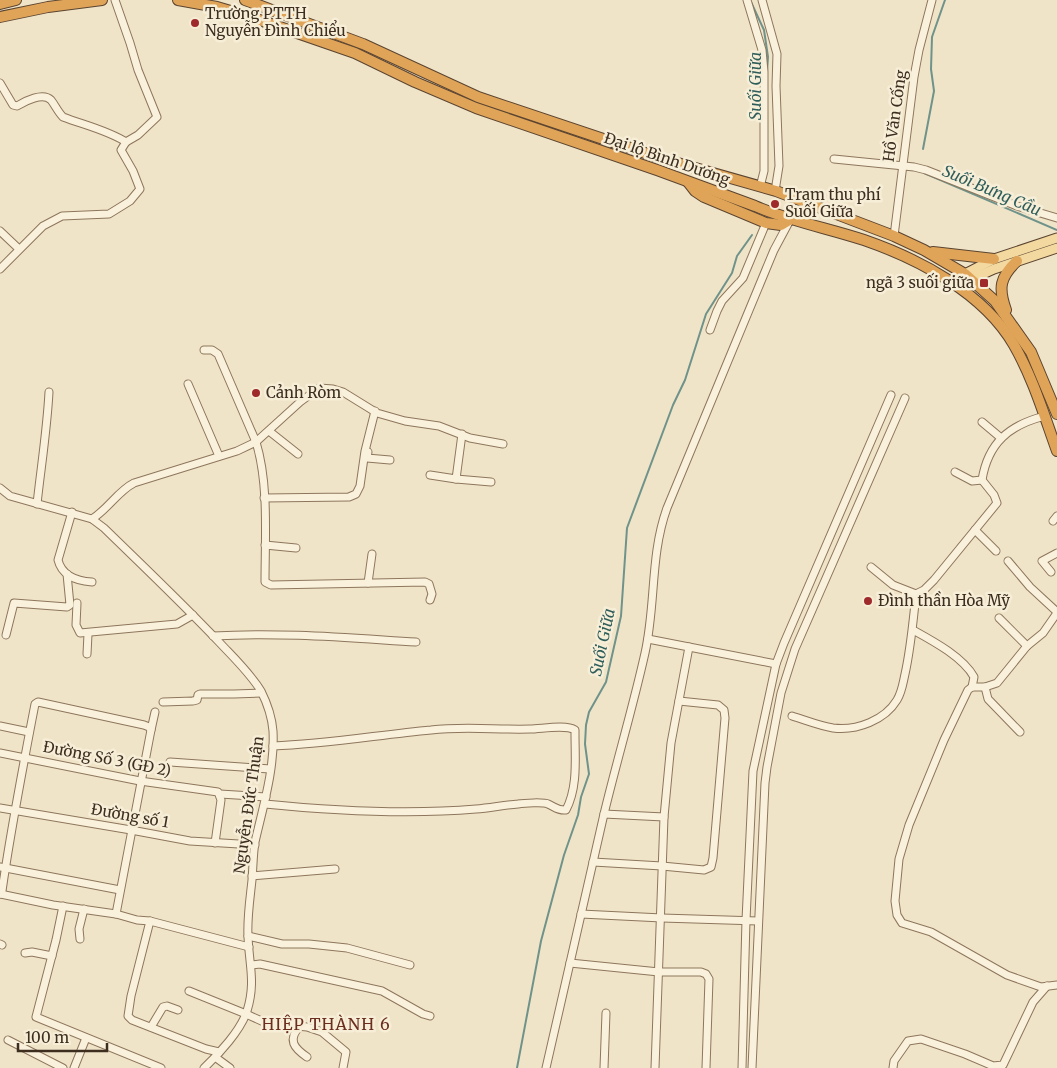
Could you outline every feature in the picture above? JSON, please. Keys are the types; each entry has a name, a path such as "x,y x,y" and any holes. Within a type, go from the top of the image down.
{"highway":[{"path":"0,4 16,0"},
{"path":"0,17 48,7 102,0"},
{"name":"Đại lộ Bình Dương","path":"178,0 217,7 251,17 355,54 476,108 688,181 769,213 861,239 907,256 957,286 987,311 1009,338 1025,368 1057,451"},
{"name":"Đại lộ Bình Dương","path":"245,0 363,44 478,97 641,152 708,172 776,188 924,250 968,276 995,301 1031,352 1054,398 1057,414"},
{"path":"688,181 704,197 766,223 781,225 791,219"},
{"path":"891,250 894,236"},
{"path":"924,250 994,259"},
{"path":"1013,324 1001,296 1001,287 1007,271 1017,262"},
{"path":"957,286 968,276"}],"main road":[{"path":"968,276 994,259 1057,238"},
{"path":"968,276 1057,248"}],"street":[{"path":"0,269 42,226 62,216 110,214 130,201 140,189 133,171 121,150 126,142 144,130 157,117 138,70 115,0"},
{"path":"747,0 762,50 764,72 764,171 761,184"},
{"path":"762,0 777,54 778,166 776,188"},
{"name":"Hồ Văn Cống","path":"894,236 919,50 932,0"},
{"path":"753,16 764,12"},
{"path":"0,83 13,105 16,106 37,97 46,97 51,100 63,117 116,136 126,142"},
{"path":"834,159 914,167 944,176 1017,206 1057,218"},
{"path":"546,1068 604,814 648,639 655,552 664,516 774,250 791,219"},
{"path":"710,330 722,301 743,278 766,223"},
{"path":"0,231 19,248"},
{"path":"204,350 212,350 218,354 256,442 260,457 264,498 265,582 271,585 424,582 429,584 431,589 430,600"},
{"path":"188,384 219,456"},
{"path":"92,519 110,506 128,486 236,451 256,442 300,402 319,388 344,392 376,412 405,421 439,426 470,438 503,444"},
{"path":"37,504 47,421 48,392"},
{"path":"742,1068 753,771 776,664 799,605 891,395"},
{"path":"752,1068 766,767 781,693 795,649 905,398"},
{"path":"264,498 349,497 356,494 360,486 365,451 376,412"},
{"path":"376,412 367,458 390,460"},
{"path":"982,480 993,449 1001,438 1026,421 1045,416"},
{"path":"982,422 1001,438"},
{"path":"269,431 298,454"},
{"path":"456,479 462,434"},
{"path":"955,472 972,481 982,480"},
{"path":"430,475 491,482"},
{"path":"871,567 893,585 916,594 924,590 997,503 994,495 982,480"},
{"name":"Nguyễn Đức Thuận","path":"0,488 10,496 92,519 104,528 193,615 246,671 261,692 268,707 273,730 273,746 266,800 255,844 252,876 248,936 252,991 246,1014 239,1027 204,1068"},
{"path":"72,512 58,560 60,568 70,577 92,582"},
{"path":"975,530 996,551"},
{"path":"265,545 296,548"},
{"path":"1051,572 1042,561 1057,553"},
{"path":"368,583 372,554"},
{"path":"972,687 985,688 997,683 1027,646 1043,633 1057,613 1008,561"},
{"path":"6,635 14,603 70,606 67,574"},
{"path":"792,716 833,728 852,728 868,723 885,714 898,699 901,692 913,630 916,594"},
{"path":"76,603 76,625 80,634 177,624 193,615"},
{"path":"999,618 1027,646"},
{"path":"913,630 964,664 974,677 972,687 968,690 944,740 909,825 899,859 895,901 897,915 902,923 931,932 1007,975 1041,987 1057,985"},
{"path":"87,654 88,634"},
{"path":"213,636 248,634 310,635 416,642"},
{"path":"648,639 776,664"},
{"path":"655,1068 662,918 664,817 671,743 689,647"},
{"path":"985,688 988,699 1020,732"},
{"path":"163,702 193,701 197,700 200,694 261,692"},
{"path":"593,862 704,870 710,867 713,858 725,718 724,710 718,705 679,701"},
{"path":"151,730 144,725 38,702 35,704 3,868 2,891 0,894 150,921 249,948"},
{"path":"116,914 140,781 155,712"},
{"path":"0,726 29,732"},
{"name":"Đường Số 3 (GĐ 2)","path":"0,753 140,781 210,790 220,794 307,808 396,812 476,810 518,804 547,803 554,808 564,811 569,802 576,767 575,730 568,727 432,730 314,744 273,746"},
{"path":"170,762 270,769"},
{"path":"215,843 221,800 220,794"},
{"name":"Đường số 1","path":"0,808 190,842 255,844"},
{"path":"604,814 664,817"},
{"path":"3,868 120,890"},
{"path":"252,876 335,869"},
{"path":"63,906 36,1017 161,1068"},
{"path":"80,939 79,929 84,909"},
{"path":"581,914 758,920"},
{"path":"150,921 131,996 128,1016 132,1020 217,1054 230,1068"},
{"path":"248,936 282,944 309,944 347,948 410,965"},
{"path":"25,954 32,952 52,956"},
{"path":"570,963 659,972 701,972 706,974 710,979 706,1068"},
{"path":"251,965 260,964 382,991 430,1016"},
{"path":"892,1068 894,1061 908,1041 921,1039 993,1066 1003,1066 1033,1002 1047,986"},
{"path":"190,991 275,1027 287,1025 300,1026 322,1032 346,1052 343,1068"},
{"path":"151,1027 163,1008 167,1006 178,1010"},
{"path":"604,1068 606,1014"},
{"path":"300,1026 295,1032 293,1042 295,1047 307,1057"},
{"path":"74,1068 86,1038"},
{"path":"8,1040 63,1068"}],"waterway":[{"name":"Suối Bưng Cầu","path":"923,149 934,91 931,69 932,37 945,0"},
{"name":"Suối Giữa","path":"751,2 764,30 768,57 767,72"},
{"name":"Suối Bưng Cầu","path":"924,173 1057,230"},
{"name":"Suối Giữa","path":"517,1068 541,941 564,855 578,815 581,797 589,774 585,744 586,725 589,712 606,682 621,616 627,528 673,405 685,380 706,314 732,273 737,256 752,235"}],"place":[{"name":"Trường PTTH Nguyễn Đình Chiểu","path":"195,23"},
{"name":"Trạm thu phí Suối Giữa","path":"775,204"},
{"name":"ngã 3 suối giữa","path":"984,283"},
{"name":"Cảnh Ròm","path":"256,393"},
{"name":"Đình thần Hòa Mỹ","path":"868,601"}],"district":[{"name":"HIỆP THÀNH 6","path":"326,1024"}]}
